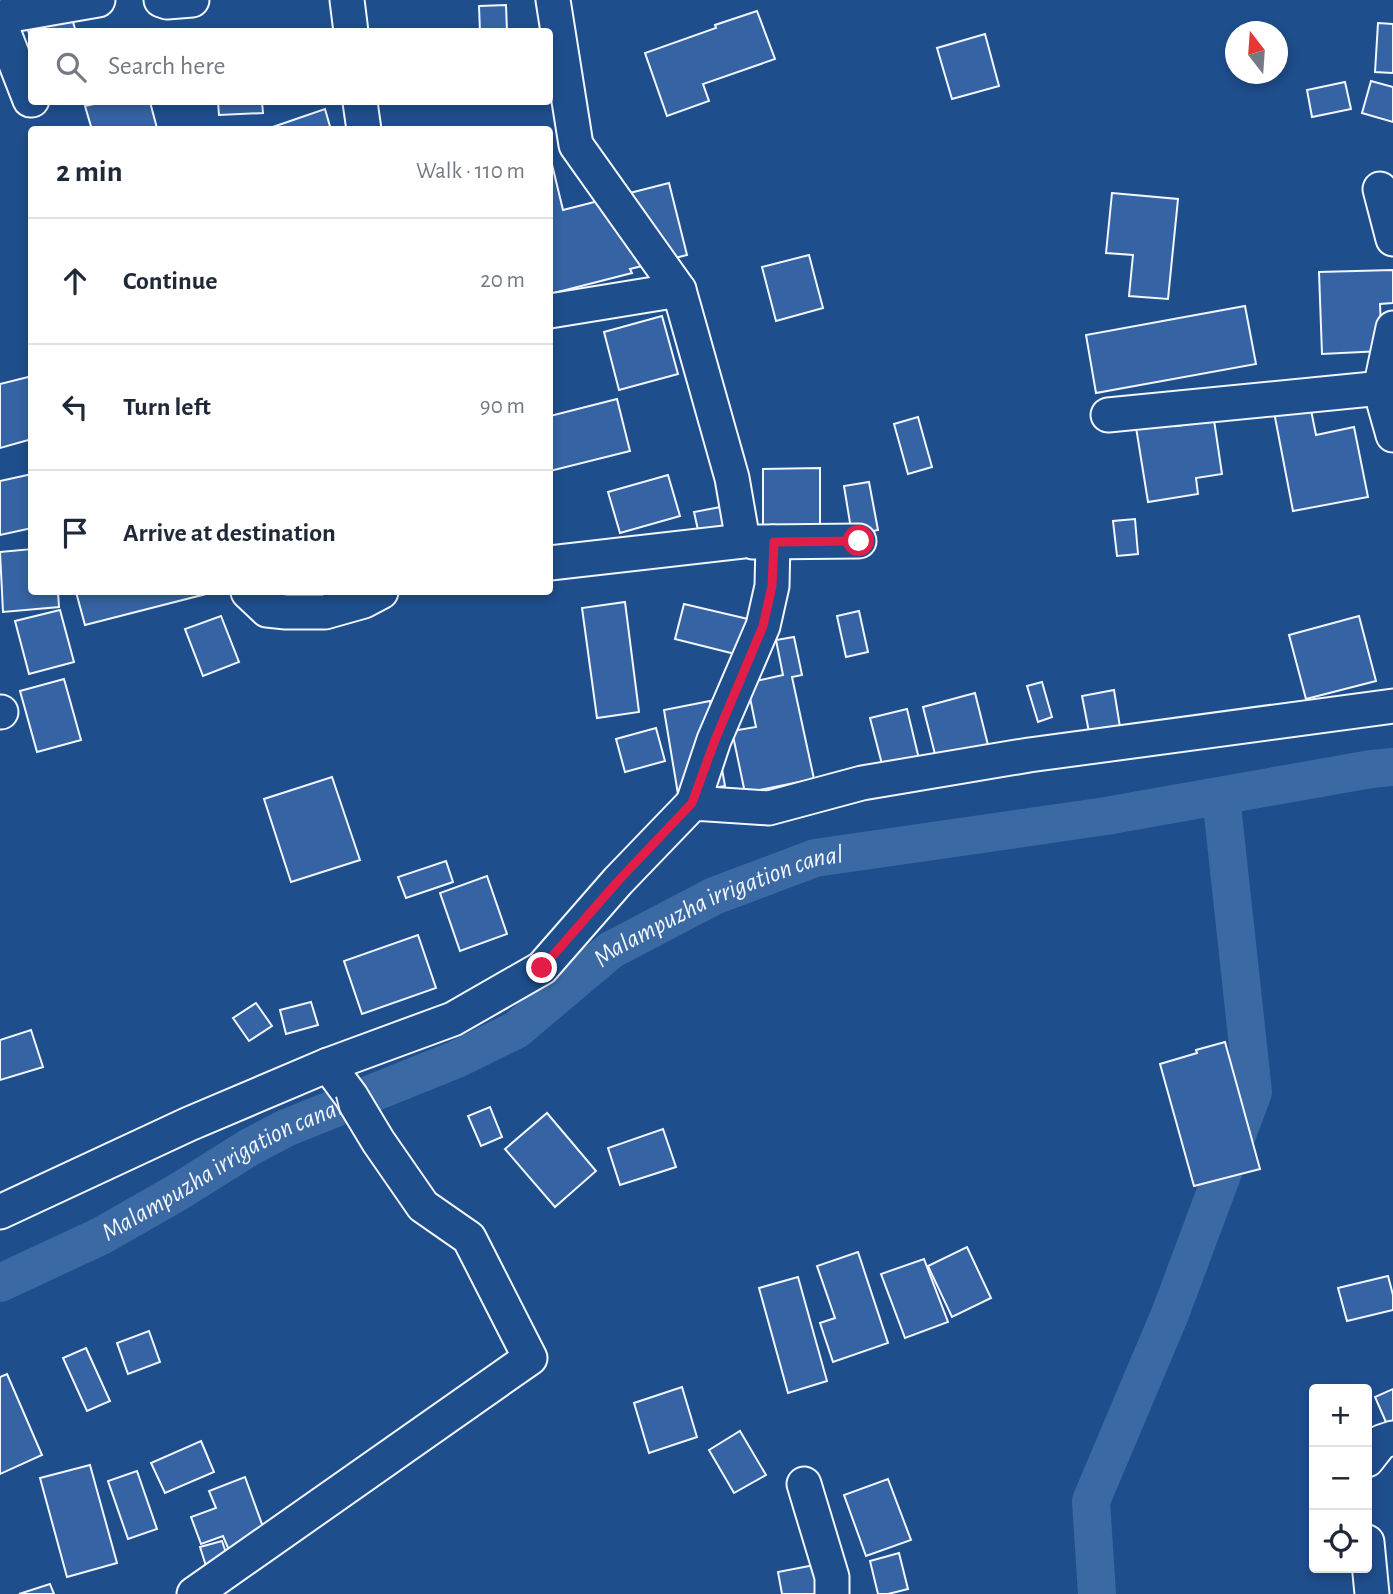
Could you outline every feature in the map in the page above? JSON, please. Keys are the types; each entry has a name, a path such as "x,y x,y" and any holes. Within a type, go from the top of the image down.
{"street":[{"path":"0,17 98,0"},
{"path":"161,0 192,0"},
{"path":"347,0 350,28"},
{"path":"0,1212 189,1124 328,1065 453,1019 542,968 618,881 692,803 715,740 763,626 772,586 758,542 732,478 679,290 576,145 553,0"},
{"path":"0,23 28,95"},
{"path":"360,105 363,126"},
{"path":"1380,189 1393,239"},
{"path":"553,311 679,290"},
{"path":"1393,328 1386,388 1393,435"},
{"path":"1108,415 1386,388"},
{"path":"553,563 758,542 859,541"},
{"path":"250,595 267,610 325,612 375,595"},
{"path":"692,803 769,808 862,783 1016,757 1393,706"},
{"path":"194,1594 530,1358 469,1238 424,1206 328,1065"},
{"path":"1372,1454 1381,1442 1393,1438"},
{"path":"804,1484 832,1577 832,1594"},
{"path":"1370,1573 1372,1594"}],"building":[{"path":"506,5 507,28 480,28 479,6"},
{"path":"757,11 775,59 703,84 709,101 667,116 645,53"},
{"path":"70,12 75,28 28,28 28,30 26,24"},
{"path":"1378,23 1393,24 1393,73 1375,72"},
{"path":"985,34 999,86 952,99 937,48"},
{"path":"1371,81 1393,87 1393,122 1362,113"},
{"path":"1345,82 1351,109 1312,117 1307,90"},
{"path":"151,105 156,126 91,126 85,106"},
{"path":"218,105 262,105 263,113 219,115"},
{"path":"325,109 330,126 276,126"},
{"path":"553,168 563,210 669,183 687,255 630,269 632,273 553,293"},
{"path":"1112,193 1178,199 1168,299 1129,296 1133,255 1106,253"},
{"path":"809,255 823,308 776,321 762,267"},
{"path":"1393,270 1393,303 1380,304 1382,351 1322,354 1319,272"},
{"path":"1245,306 1256,364 1096,393 1086,335"},
{"path":"662,316 678,374 619,390 604,332"},
{"path":"28,377 28,440 0,448 0,384"},
{"path":"617,399 630,451 553,470 553,415"},
{"path":"1310,405 1316,435 1354,427 1368,497 1293,511 1274,412"},
{"path":"1174,414 1176,426 1214,420 1222,474 1196,478 1198,494 1148,502 1135,421"},
{"path":"918,417 932,467 908,474 894,424"},
{"path":"820,468 820,535 763,536 763,469"},
{"path":"28,475 28,529 0,535 0,481"},
{"path":"668,475 680,516 620,533 608,492"},
{"path":"869,482 878,530 852,535 844,486"},
{"path":"726,506 731,534 700,539 694,512"},
{"path":"1135,519 1138,554 1117,556 1113,521"},
{"path":"28,549 28,595 58,595 59,607 3,612 0,552"},
{"path":"77,595 202,595 85,625"},
{"path":"280,595 315,595 282,603"},
{"path":"625,602 639,712 597,718 582,608"},
{"path":"684,604 748,619 739,655 675,639"},
{"path":"60,610 74,662 29,674 15,621"},
{"path":"859,611 868,652 846,657 837,616"},
{"path":"221,616 239,662 203,676 185,629"},
{"path":"1359,616 1376,681 1306,699 1289,635"},
{"path":"794,637 802,675 792,677 814,779 745,793 732,731 756,727 747,683 783,675 776,640"},
{"path":"64,679 81,740 37,752 20,691"},
{"path":"1042,682 1052,717 1038,722 1027,686"},
{"path":"1114,690 1120,727 1089,732 1082,696"},
{"path":"975,693 990,753 938,766 923,707"},
{"path":"710,701 725,786 678,794 664,710"},
{"path":"907,709 919,759 883,768 870,718"},
{"path":"656,728 665,761 625,772 616,739"},
{"path":"332,777 360,860 291,882 264,799"},
{"path":"446,861 453,882 406,898 398,877"},
{"path":"487,876 507,934 460,951 440,893"},
{"path":"418,935 436,988 362,1014 344,961"},
{"path":"311,1002 318,1025 286,1034 280,1010"},
{"path":"256,1003 272,1026 249,1041 233,1018"},
{"path":"31,1030 43,1067 0,1080 0,1040"},
{"path":"1225,1042 1260,1169 1194,1186 1160,1064"},
{"path":"490,1107 502,1137 481,1146 468,1116"},
{"path":"547,1113 596,1171 555,1207 505,1149"},
{"path":"663,1129 676,1167 620,1185 608,1148"},
{"path":"967,1247 991,1298 952,1317 928,1266"},
{"path":"858,1252 888,1343 833,1362 820,1323 835,1318 817,1266"},
{"path":"924,1259 948,1322 905,1338 881,1274"},
{"path":"1388,1276 1393,1295 1393,1310 1347,1321 1338,1288"},
{"path":"798,1277 827,1381 788,1393 759,1288"},
{"path":"149,1331 160,1362 128,1374 117,1343"},
{"path":"86,1348 110,1401 87,1411 63,1358"},
{"path":"7,1374 42,1455 0,1474 0,1377"},
{"path":"682,1387 697,1437 649,1453 634,1403"},
{"path":"1393,1389 1393,1428 1389,1429 1375,1397"},
{"path":"740,1431 766,1475 734,1493 709,1450"},
{"path":"201,1441 214,1472 165,1493 151,1463"},
{"path":"90,1465 117,1563 67,1577 40,1478"},
{"path":"137,1471 157,1529 128,1539 108,1481"},
{"path":"245,1477 268,1541 231,1555 223,1536 201,1544 191,1517 216,1508 209,1491"},
{"path":"888,1479 911,1540 866,1556 844,1495"},
{"path":"222,1541 229,1562 207,1569 200,1547"},
{"path":"899,1553 908,1589 878,1594 870,1561"},
{"path":"830,1562 836,1594 782,1594 778,1572"},
{"path":"50,1584 54,1594 19,1594"}],"waterway":[{"name":"Malampuzha irrigation canal","path":"0,1283 101,1236 286,1128 457,1059 516,1030 611,950 714,896 815,858 1106,816 1393,767"},
{"path":"1097,1594 1091,1501 1170,1314 1253,1092 1221,796"}],"route":[{"path":"542,968 618,881 692,803 715,740 763,626 772,586 774,542 859,541"}]}
